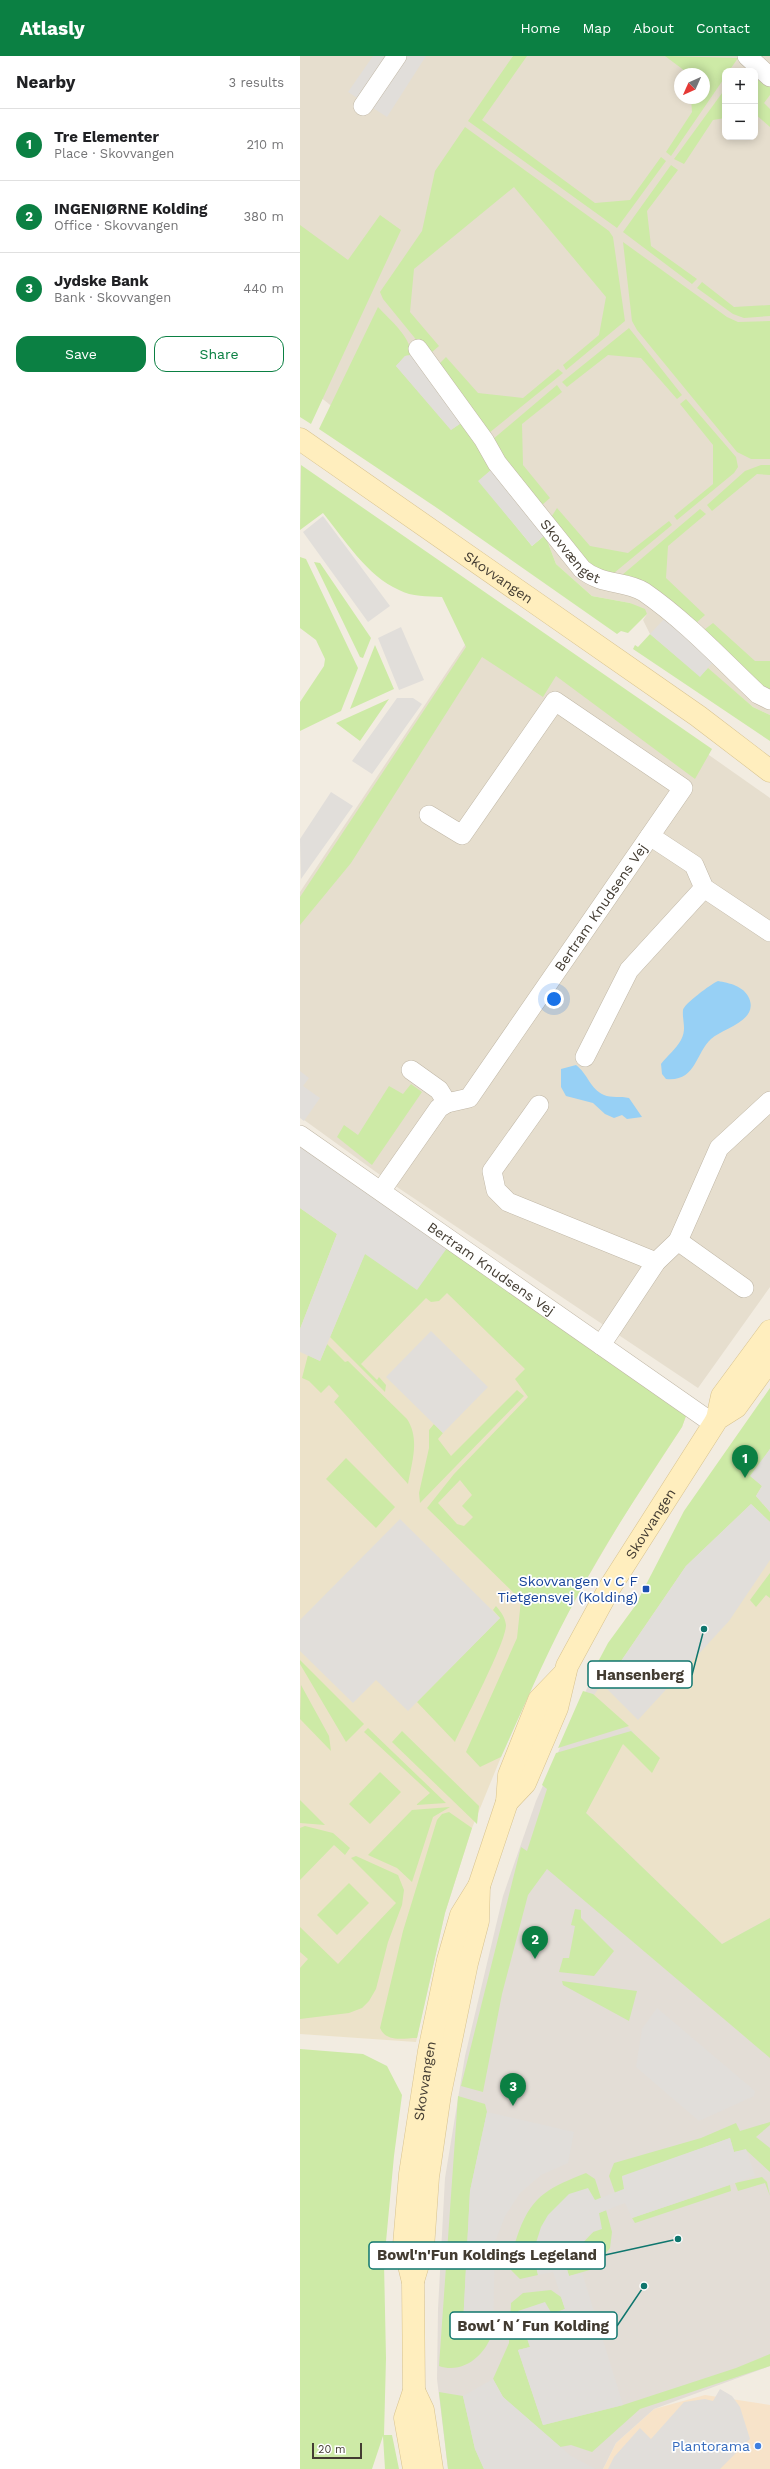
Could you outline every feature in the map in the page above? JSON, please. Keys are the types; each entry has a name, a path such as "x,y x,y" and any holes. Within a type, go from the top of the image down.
{"street":[{"path":"363,106 396,56"},
{"path":"747,56 770,77"},
{"name":"Skovvænget","path":"418,350 484,440 497,463 582,569 600,581 642,591 694,633 758,694 770,700"},
{"name":"Skovvangen","path":"300,439 698,716 770,772"},
{"name":"Bertram Knudsens Vej","path":"429,815 462,835 555,701 683,788 469,1098 447,1103"},
{"name":"Skovvangen","path":"698,716 770,757"},
{"name":"Bertram Knudsens Vej","path":"650,836 694,865 704,888"},
{"path":"585,1057 628,970 704,888 770,932"},
{"path":"381,1191 439,1108 447,1103 439,1090 411,1070"},
{"path":"601,1345 656,1262 678,1241 719,1148 770,1101"},
{"path":"539,1105 492,1171 496,1190 508,1202 656,1262"},
{"name":"Bertram Knudsens Vej","path":"300,1135 601,1345 716,1422"},
{"path":"678,1241 744,1288"},
{"name":"Skovvangen","path":"414,2469 405,2418 414,2391 412,2282 423,2248 428,2177 441,2087 465,1970 478,1921 479,1886 507,1802 509,1775 539,1700 565,1673 610,1587 716,1422 722,1396 770,1332"},
{"name":"Skovvangen","path":"716,1422 736,1407 770,1360"},
{"name":"Skovvangen","path":"414,2391 423,2410 432,2469"}],"shaded area":[{"path":"300,56 770,56 770,715 753,707 708,669 700,677 650,634 643,620 647,614 630,603 592,596 556,564 545,535 368,435 300,381"},
{"path":"373,56 426,56 387,117 348,92"},
{"path":"411,355 464,421 451,430 396,366 405,356"},
{"path":"491,470 545,535 532,546 478,481"},
{"path":"323,516 390,606 368,622 303,532"},
{"path":"493,603 770,798 770,1287 698,1388 394,1185 300,1117 300,892"},
{"path":"665,618 713,662 700,677 650,634"},
{"path":"401,627 424,680 399,690 378,638"},
{"path":"397,698 413,698 422,704 372,774 352,761"},
{"path":"331,792 353,806 301,879 300,839"},
{"path":"300,1071 309,1078 303,1086 320,1098 304,1121 300,1118"},
{"path":"300,1146 686,1416 682,1427 622,1519 578,1594 547,1653 501,1757 472,1828 445,1913 416,2042 300,2034"},
{"path":"300,1146 447,1248 417,1290 365,1254 320,1361 300,1352 300,1329 337,1234 300,1208"},
{"path":"431,1331 488,1387 443,1433 386,1377"},
{"path":"770,1391 770,2366 654,2409 616,2443 603,2469 448,2469 437,2379 438,2309 445,2178 465,2056 503,1896 536,1801 589,1684"},
{"path":"770,1443 770,1918 722,1944 586,1813 620,1746 634,1733 594,1695"},
{"path":"770,1449 770,1512 756,1496 762,1486 750,1476"},
{"path":"751,1504 770,1522 770,1560 729,1621 638,1720 604,1686 686,1566"},
{"path":"400,1519 500,1618 408,1711 376,1680 353,1703 300,1651 300,1620"},
{"path":"657,2008 755,2091 754,2096 699,2121 636,2067 642,2029"},
{"path":"487,2112 574,2132 568,2163 541,2175 520,2193 505,2216 495,2242 493,2330 463,2326 470,2191"},
{"path":"730,2138 734,2152 746,2149 755,2176 632,2218 625,2203 599,2213 602,2229 593,2232 585,2239 578,2254 578,2263 566,2266 569,2276 582,2273 623,2405 543,2425 518,2350 530,2347 518,2311 545,2302 552,2314 565,2309 553,2272 538,2275 536,2266 536,2243 541,2227 548,2215 569,2194 588,2188 595,2200 624,2189 622,2176"},
{"path":"493,2379 503,2397 571,2456 596,2469 484,2469 475,2449 463,2396"},
{"path":"720,2389 732,2396 740,2407 750,2439 720,2469 608,2469 614,2457 640,2428 651,2439 684,2402 705,2399 713,2401"},
{"path":"705,2395 770,2405 770,2469 603,2469 616,2443 654,2409"}],"green space":[{"path":"513,56 527,56 482,120 595,203 630,200 661,157 666,161 617,228 468,121"},
{"path":"665,56 738,58 731,68 722,68 722,81 710,99 710,68 681,68"},
{"path":"758,75 770,85 770,95 764,103 770,109 770,127 758,117"},
{"path":"722,93 722,118 713,120 684,164 674,159"},
{"path":"691,104 707,104 671,156 666,152 692,112"},
{"path":"465,127 609,231 613,237 625,321 566,370 563,365 599,335 606,297 514,187 414,269 410,312 439,346 431,353 427,353 383,299 380,292 422,231 435,171"},
{"path":"671,165 678,170 647,211 651,246 697,279 692,284 623,232"},
{"path":"380,215 401,230 311,424 300,417 300,225 348,260"},
{"path":"623,242 727,317 738,322 770,321 770,459 751,459 737,452 637,330 632,321"},
{"path":"702,282 734,307 770,305 770,316 744,318 733,314 697,288"},
{"path":"378,307 399,329 408,342 411,355 405,356 396,366 451,430 464,421 491,470 479,481 532,546 545,535 556,564 592,596 630,603 645,609 647,614 628,633 621,631 617,634 437,508 319,429"},
{"path":"629,328 682,395 677,399 641,358 608,355 567,387 562,382"},
{"path":"446,357 478,393 523,398 558,369 563,373 489,433 439,364"},
{"path":"557,385 562,392 522,424 523,465 550,498 542,505 537,503 492,440"},
{"path":"686,399 736,457 738,467 734,473 677,520 674,516 713,484 713,445 680,404"},
{"path":"301,465 712,749 695,779 556,676 543,697 482,657 351,863 300,925 300,897 466,647 442,597 409,594 387,584 366,566 323,513 300,530"},
{"path":"761,465 770,465 770,475 757,474 712,511 707,505 745,471"},
{"path":"557,508 590,546 628,553 669,521 672,525 608,578 590,566 550,519"},
{"path":"700,509 706,514 668,546 666,578 705,615 695,624 615,581"},
{"path":"300,557 306,559 358,668 341,711 300,731 300,702 324,666 325,659 316,640 300,628"},
{"path":"314,562 320,563 371,638 363,658 360,657"},
{"path":"713,623 755,661 770,661 770,694 704,630"},
{"path":"650,634 700,676 708,668 753,707 770,715 770,741 633,649 635,645 638,647"},
{"path":"375,645 394,689 350,709"},
{"path":"389,699 360,741 336,723"},
{"path":"411,1084 422,1092 372,1165 337,1137 344,1125 358,1135 389,1086 403,1094"},
{"path":"300,1208 337,1234 300,1329"},
{"path":"447,1248 684,1411 686,1416 682,1427 615,1531 567,1615 547,1655 501,1757 480,1767 466,1752 517,1638 521,1600 427,1508 454,1474 528,1397 515,1379 525,1369 447,1293 439,1301 431,1302 426,1298 361,1364 377,1380 379,1377 386,1385 385,1392 330,1337 365,1253","holes":["460,1480 472,1495 462,1506 473,1517 464,1526 457,1524 438,1503"]},
{"path":"327,1344 345,1362 348,1361 407,1419 411,1427 414,1442 413,1459 408,1484 334,1402 339,1396 329,1385 321,1393 309,1381 302,1378 308,1355 320,1361"},
{"path":"770,1388 770,1449 751,1476 762,1486 756,1496 770,1512 770,1522 751,1504 686,1566 604,1686 591,1675 608,1643 635,1606 684,1511"},
{"path":"517,1390 524,1396 420,1503 419,1493 429,1448 429,1430 434,1424 443,1433 438,1439 451,1456"},
{"path":"346,1458 395,1507 376,1528 326,1479"},
{"path":"770,1573 770,1598 766,1595 756,1607 750,1600"},
{"path":"496,1606 506,1625 504,1634 492,1664 455,1742 417,1702 500,1618 493,1610"},
{"path":"300,1660 364,1724 346,1742 300,1664"},
{"path":"301,1685 329,1736 331,1751 300,1719"},
{"path":"583,1691 593,1694 629,1726 558,1748"},
{"path":"368,1728 446,1803 416,1805 430,1793 364,1732"},
{"path":"402,1731 479,1806 477,1824 392,1742"},
{"path":"631,1731 660,1758 652,1773 623,1744 586,1813 722,1944 770,1918 770,2058 547,1869 528,1895 502,1994 483,2092 461,2086 521,1847 527,1851 547,1789 542,1785 556,1753"},
{"path":"380,1772 401,1792 370,1824 349,1804"},
{"path":"300,1800 325,1825 300,1823"},
{"path":"450,1807 433,1817 412,1882 397,1868 368,1855 412,1810"},
{"path":"449,1812 472,1828 445,1913 417,2038 391,2038 383,2033 380,2028 403,1931 437,1820 442,1814"},
{"path":"305,1826 333,1833 350,1848 345,1855 334,1845 300,1880 300,1828"},
{"path":"356,1856 398,1875 404,1890 402,1905 388,1942 376,1989 369,2001 362,2008 349,2013 300,2019 300,1968 308,1959 300,1952 300,1927 338,1964 396,1903 351,1858"},
{"path":"349,1883 369,1903 337,1935 317,1915"},
{"path":"575,1909 581,1910 581,1918 614,1951 594,1976 559,1972 563,1958 569,1958 575,1926 571,1925"},
{"path":"562,1981 637,1991 629,2021 563,1985"},
{"path":"300,2049 363,2054 387,2066 402,2095 394,2156 384,2263 386,2358 384,2435 392,2435 399,2469 385,2469 383,2436 372,2469 300,2469"},
{"path":"458,2096 485,2104 487,2112 470,2191 463,2325 493,2330 486,2347 474,2360 466,2365 448,2368 439,2366"},
{"path":"770,2122 770,2125 756,2137 770,2148 770,2172 746,2150 734,2152 730,2138 622,2177 625,2189 615,2193 609,2176 614,2163 701,2138 736,2123 740,2131"},
{"path":"586,2173 595,2179 601,2198 536,2243 536,2266 538,2275 520,2279 511,2270 512,2255 519,2231 530,2208 545,2193 553,2188"},
{"path":"762,2177 767,2182 770,2196 765,2183 738,2191 735,2183"},
{"path":"730,2185 731,2191 635,2223 632,2218"},
{"path":"606,2210 612,2232 610,2248 593,2269 569,2276 566,2266 578,2263 581,2245 593,2232 599,2213"},
{"path":"551,2290 561,2297 565,2309 551,2314 518,2312 530,2347 518,2350 543,2425 623,2405 736,2368 770,2354 770,2366 640,2409 592,2452 571,2445 560,2447 503,2397 493,2379 509,2343 511,2303 523,2293"},
{"path":"439,2392 463,2396 475,2449 484,2469 448,2469"}],"water":[{"path":"718,981 740,988 747,994 751,1006 749,1013 738,1023 711,1039 689,1072 676,1079 666,1079 662,1074 661,1064 677,1046 683,1036 683,1010 698,994"},
{"path":"576,1065 595,1089 607,1096 629,1098 642,1117 627,1119 622,1115 614,1118 605,1114 593,1103 566,1096 561,1087 561,1069"}],"place":[{"name":"Tre Elementer","path":"745,1478"},
{"name":"Skovvangen v C F Tietgensvej (Kolding)","path":"646,1589"},
{"name":"Hansenberg","path":"704,1629"},
{"name":"INGENIØRNE Kolding","path":"535,1959"},
{"name":"Jydske Bank","path":"513,2106"},
{"name":"Bowl'n'Fun Koldings Legeland","path":"678,2239"},
{"name":"Bowl´N´Fun Kolding","path":"644,2286"},
{"name":"Plantorama","path":"758,2446"}]}
